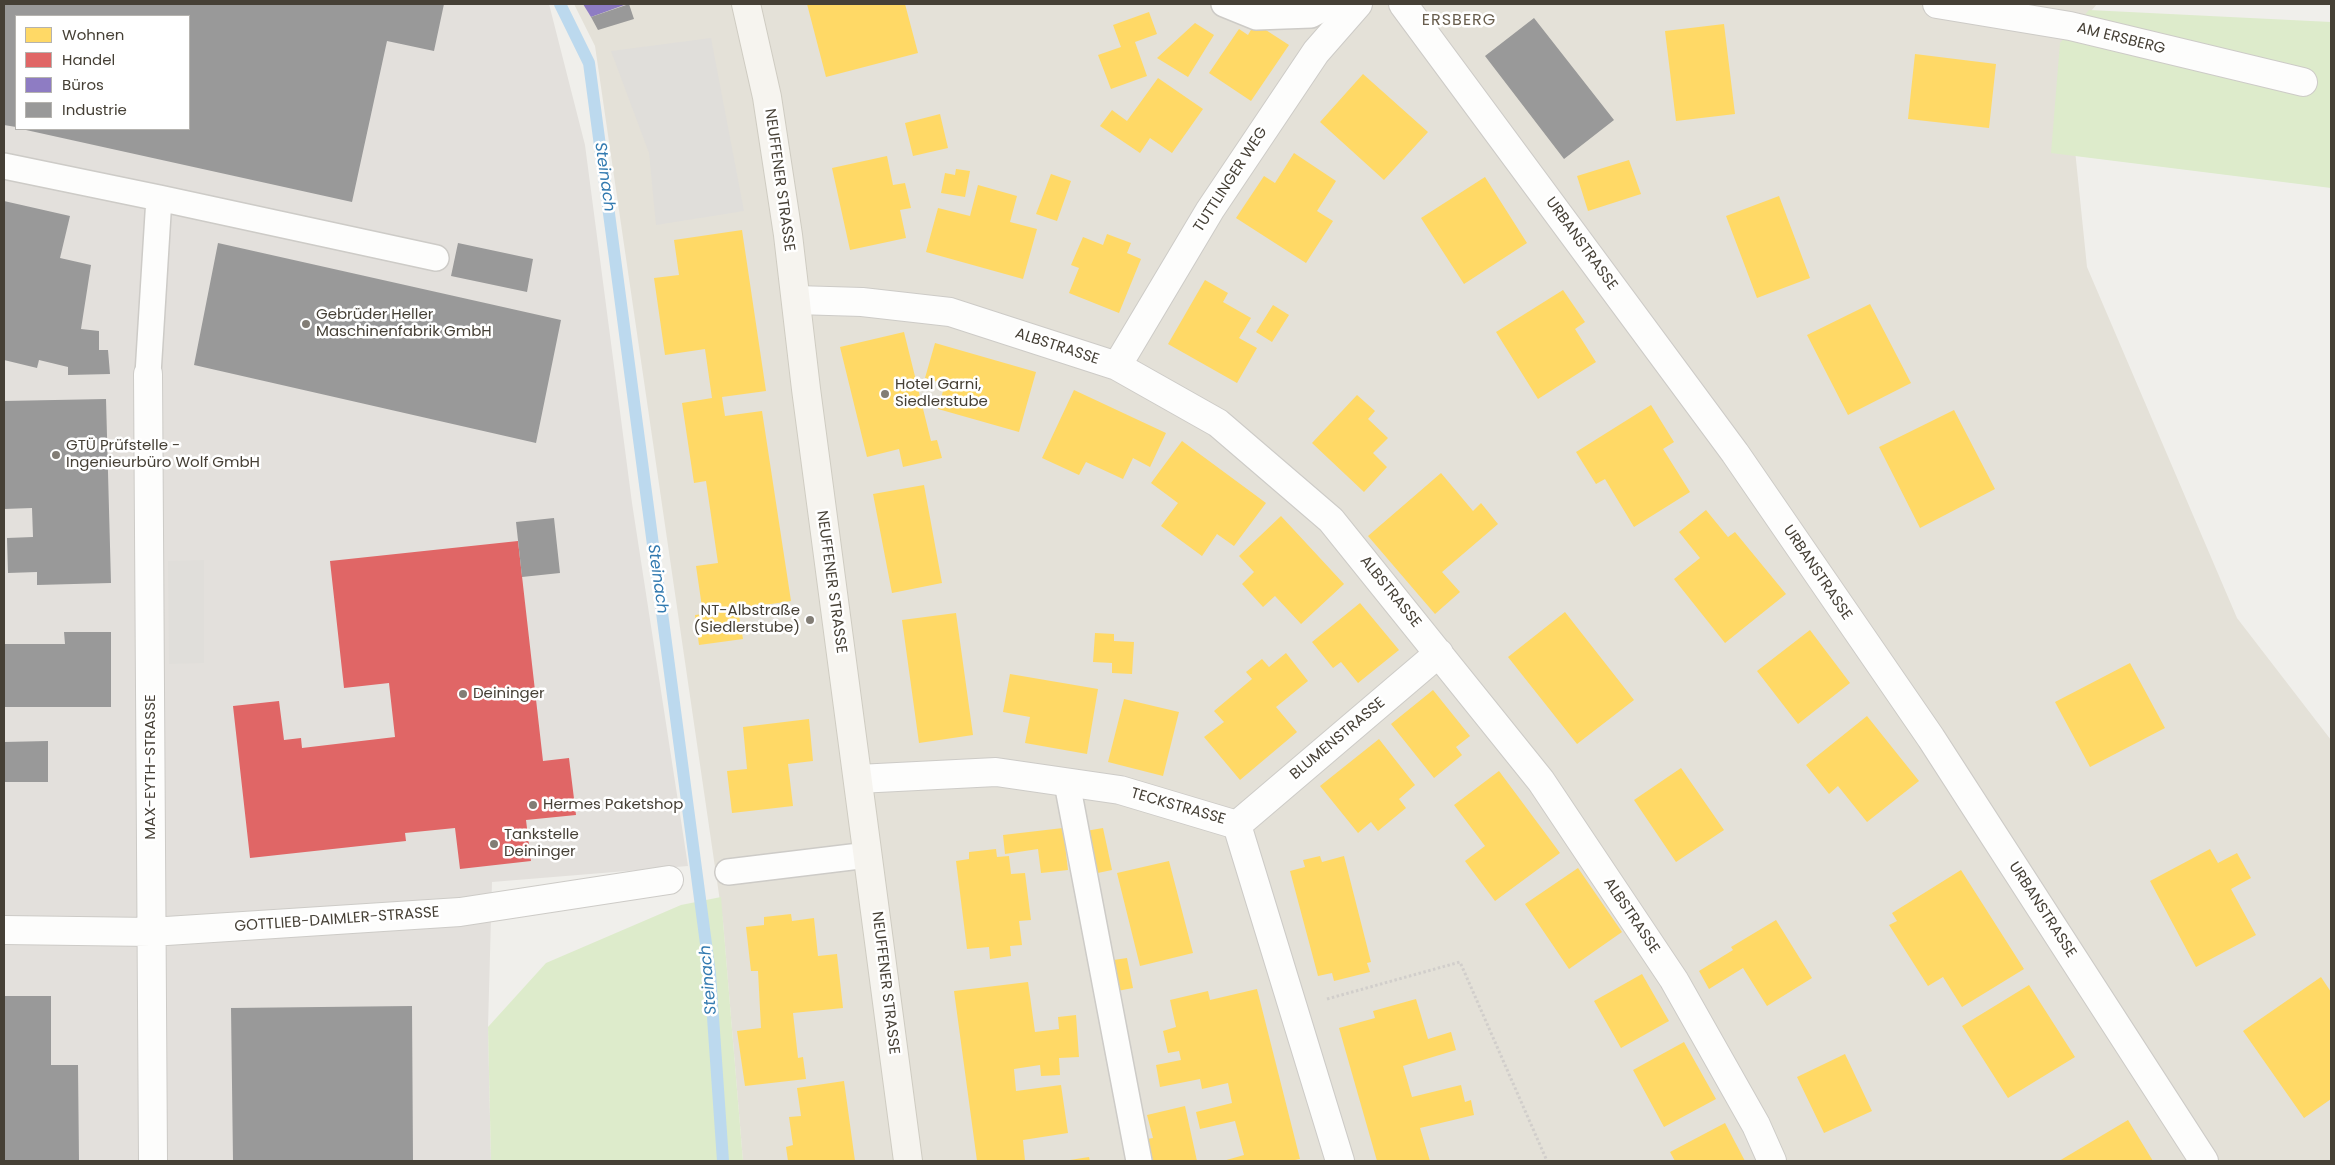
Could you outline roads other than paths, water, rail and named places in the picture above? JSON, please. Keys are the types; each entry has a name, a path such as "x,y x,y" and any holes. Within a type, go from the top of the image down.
{"main road":[{"name":"NEUFFENER STRASSE","path":"746,4 767,97 786,222 908,1161"}],"street":[{"name":"TUTTLINGER WEG","path":"1117,366 1210,210 1316,52 1358,4"},
{"name":"URBANSTRASSE","path":"1403,4 1735,454 1931,738 2204,1161"},
{"name":"AM ERSBERG","path":"1937,4 2070,26 2303,82"},
{"name":"ALBSTRASSE","path":"796,300 862,302 950,312 1117,366 1218,423 1331,520 1542,781 1674,980 1756,1125 1772,1161"},
{"name":"MAX-EYTH-STRASSE","path":"148,374 152,1161"},
{"name":"BLUMENSTRASSE","path":"1237,825 1439,653"},
{"name":"TECKSTRASSE","path":"858,779 996,772 1120,790 1237,825 1340,1161"},
{"name":"GOTTLIEB-DAIMLER-STRASSE","path":"4,930 152,932 460,912 669,880"}],"lane":[{"path":"1224,4 1256,17 1311,15 1332,4"},
{"path":"4,166 436,258"},
{"path":"148,374 159,198"},
{"path":"1067,783 1139,1161"},
{"path":"728,872 868,855"}],"waterway":[{"name":"Steinach","path":"560,4 589,63 710,974 723,1161"}],"place":[{"name":"Gebrüder Heller Maschinenfabrik GmbH","path":"306,324"},
{"name":"Hotel Garni, Siedlerstube","path":"885,394"},
{"name":"GTÜ Prüfstelle - Ingenieurbüro Wolf GmbH","path":"56,455"},
{"name":"NT-Albstraße (Siedlerstube)","path":"810,620"},
{"name":"Deininger","path":"463,694"},
{"name":"Hermes Paketshop","path":"533,805"},
{"name":"Tankstelle Deininger","path":"494,844"}],"district":[{"name":"ERSBERG","path":"1459,21"}]}
